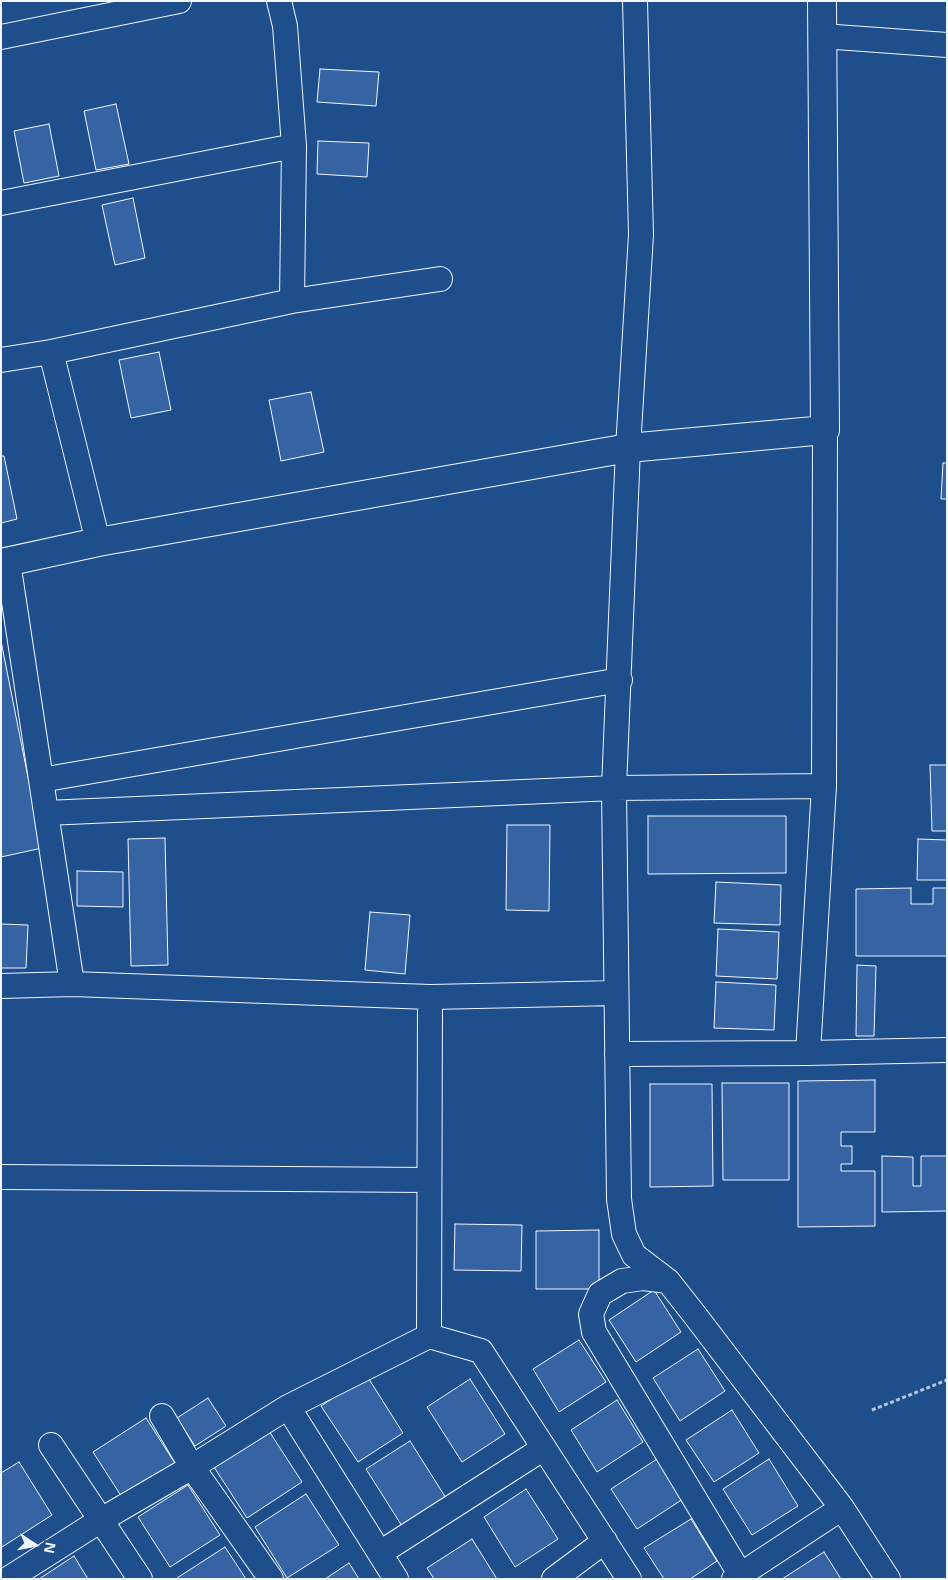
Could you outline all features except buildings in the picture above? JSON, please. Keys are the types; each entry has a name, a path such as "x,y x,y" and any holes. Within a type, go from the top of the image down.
{"street":[{"path":"1,37 179,1"},
{"path":"279,1 285,26 294,146 292,301"},
{"path":"635,1 640,236 628,448 620,680 614,788 619,1199 624,1234 634,1255 668,1281 842,1508 888,1579"},
{"path":"808,1053 824,786 825,430 822,1"},
{"path":"822,36 947,45"},
{"path":"1,203 294,146"},
{"path":"1,360 51,352 292,301 440,278"},
{"path":"51,352 98,542"},
{"path":"72,984 5,563 98,542 628,448 825,430"},
{"path":"41,780 620,680"},
{"path":"46,813 614,788 824,786"},
{"path":"1,986 72,984 430,997 616,993"},
{"path":"429,1336 430,997"},
{"path":"617,1054 947,1050"},
{"path":"1,1177 429,1180"},
{"path":"668,1281 643,1278 622,1282 600,1294 591,1314 594,1332 739,1577 842,1508"},
{"path":"8,1579 288,1407 429,1336 481,1351 629,1579"},
{"path":"288,1407 396,1579"},
{"path":"162,1416 192,1467 271,1579"},
{"path":"51,1445 140,1579"},
{"path":"380,1553 544,1448"},
{"path":"554,1579 605,1541"}],"path":[{"path":"872,1410 947,1380"}]}
